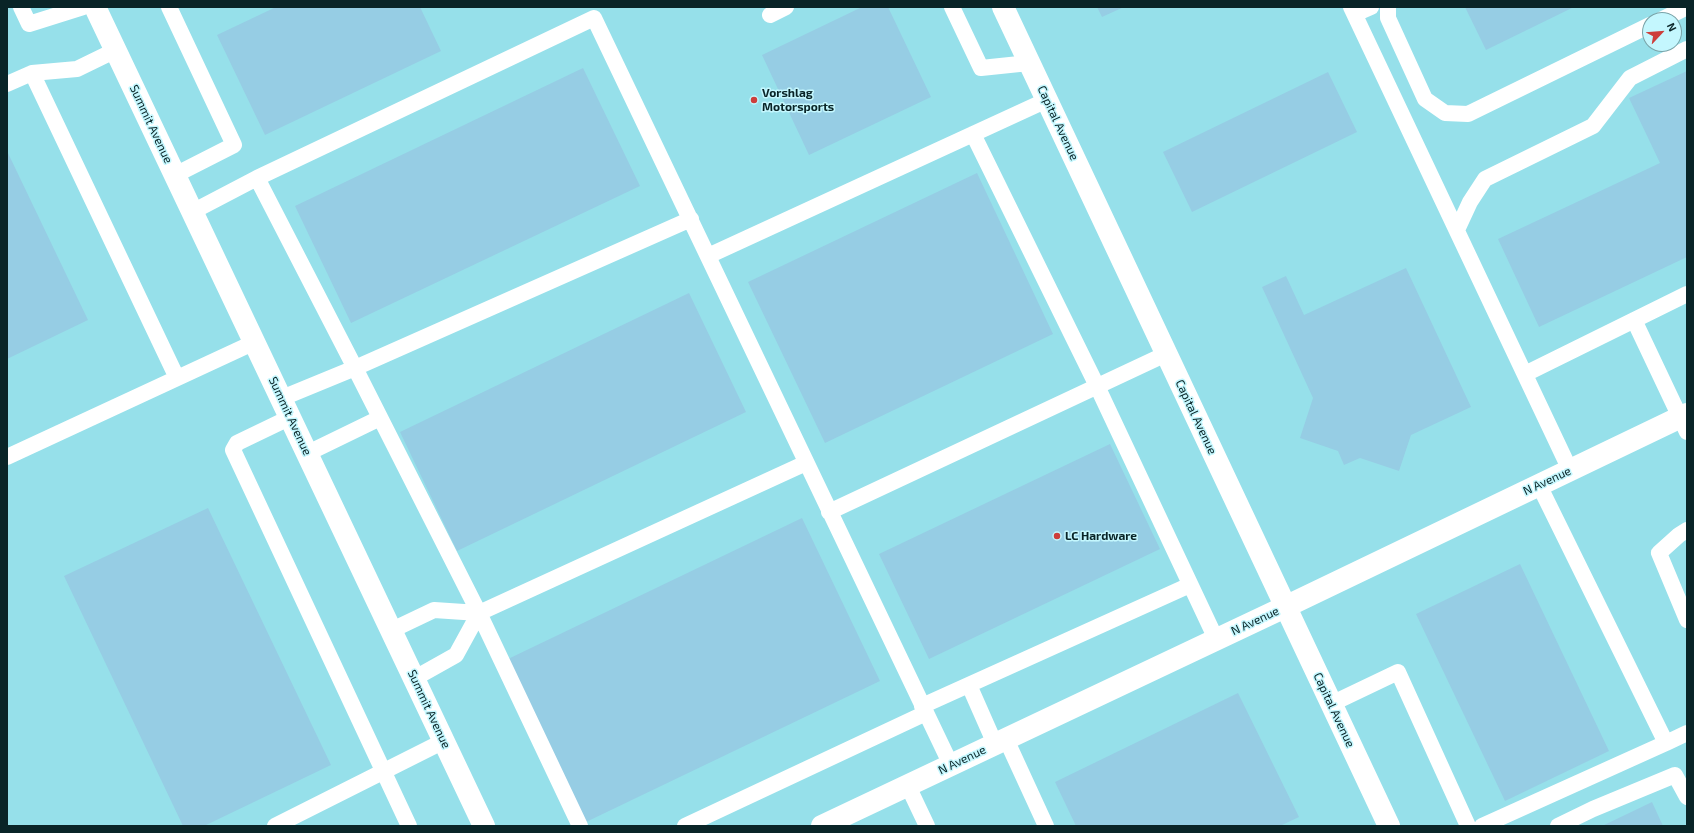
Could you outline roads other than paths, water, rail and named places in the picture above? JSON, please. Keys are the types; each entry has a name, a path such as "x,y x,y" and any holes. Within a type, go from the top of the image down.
{"street":[{"name":"Summit Avenue","path":"95,7 192,212 287,407 484,826"},
{"name":"Capital Avenue","path":"1003,7 1389,826"},
{"name":"N Avenue","path":"822,826 1285,607 1538,485 1685,421"}],"lane":[{"path":"21,7 29,24 83,7"},
{"path":"169,7 234,145 175,175"},
{"path":"770,15 786,7"},
{"path":"952,7 981,68 1029,63"},
{"path":"1371,7 1353,11 1570,470"},
{"path":"1388,7 1388,18 1425,99 1445,113 1468,114 1642,29"},
{"path":"1677,12 1687,7"},
{"path":"192,212 257,178 591,12 951,766"},
{"path":"1457,230 1470,202 1485,179 1593,126 1630,78 1687,49"},
{"path":"7,84 32,73 77,69 116,50"},
{"path":"32,73 177,378"},
{"path":"708,256 1047,100"},
{"path":"973,134 1098,386 1216,639"},
{"path":"257,178 479,613 580,826"},
{"path":"409,826 233,450 237,443 287,407 355,368 691,219"},
{"path":"1525,374 1687,294"},
{"path":"1634,320 1685,421"},
{"path":"7,457 255,342"},
{"path":"829,512 1166,354"},
{"path":"308,453 380,418"},
{"path":"392,630 434,610 479,613 806,463"},
{"path":"1538,485 1666,743"},
{"path":"1687,530 1679,535 1659,553 1687,620"},
{"path":"685,826 924,709 969,685 1190,585"},
{"path":"415,678 456,655 479,613"},
{"path":"1331,704 1398,672 1468,826"},
{"path":"969,685 1001,741 1046,826"},
{"path":"1482,826 1687,733"},
{"path":"275,826 384,773 444,741"},
{"path":"1558,826 1593,808 1675,775 1687,797"},
{"path":"908,786 927,826"}],"place":[{"name":"Vorshlag Motorsports","path":"754,100"},
{"name":"LC Hardware","path":"1057,536"}]}
